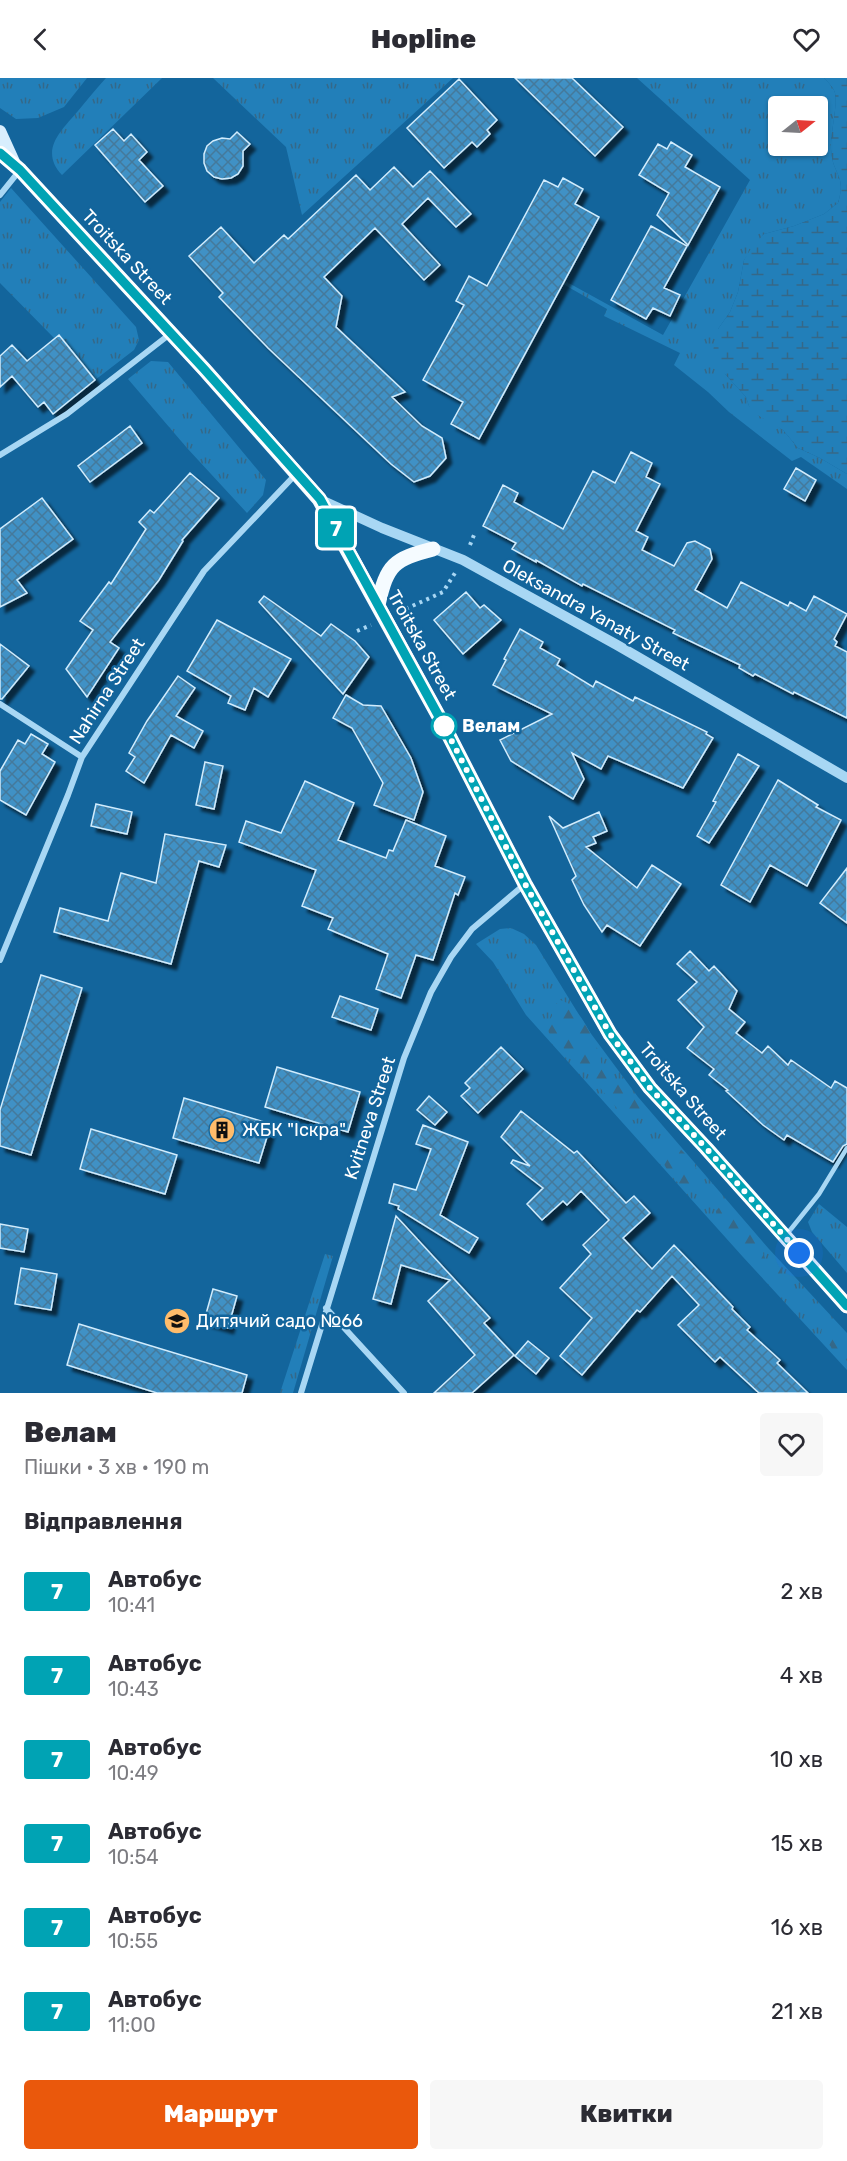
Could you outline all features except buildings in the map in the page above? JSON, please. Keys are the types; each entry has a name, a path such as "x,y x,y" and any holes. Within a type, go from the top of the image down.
{"main road":[{"path":"0,131 18,168"},
{"name":"Troitska Street","path":"0,153 18,168 171,333 320,499 443,724 525,884 610,1034 650,1088 847,1306"},
{"path":"382,612 384,579 398,560 434,549"}],"street":[{"path":"0,195 18,168"},
{"path":"0,455 67,414 171,333"},
{"name":"Nahirna Street","path":"0,960 82,757 204,571 296,473"},
{"name":"Oleksandra Yanaty Street","path":"320,499 463,560 617,645 847,778"},
{"path":"0,704 82,757"},
{"name":"Kvitneva Street","path":"301,1393 404,1058 431,992 451,957 472,928 525,884"},
{"path":"326,1308 404,1393"}],"lane":[{"path":"785,1237 819,1194 847,1148"}],"path":[{"path":"357,631 382,612 443,592 463,560 474,535"}],"green space":[{"path":"0,78 87,78 64,107 38,118 16,119 0,108"},
{"path":"106,78 162,78 62,175 52,157 55,141 59,133"},
{"path":"213,78 453,78 302,215 286,147"},
{"path":"637,78 824,78 835,93 836,105 831,149 841,186 838,203 824,214 794,226 764,234 744,260 738,292 730,312 718,329 725,374 746,397 749,406 783,430 798,448 847,474 847,489 801,457 792,461 729,412 674,365 680,353 604,316 607,309 563,284 565,281 663,335 750,180"},
{"path":"824,78 847,78 847,474 798,448 783,430 754,413 746,397 725,374 712,355 718,329 730,312 738,292 744,260 752,247 764,234 794,226 824,214 838,203 841,186 831,149 836,98 833,89"},
{"path":"11,188 136,327 139,340 134,350 95,380 60,335 55,339 0,283 0,202"},
{"path":"151,361 168,362 266,480 263,495 247,513 128,379"},
{"path":"511,928 524,934 536,945 589,1031 638,1097 769,1249 847,1333 847,1370 526,1015 493,962 476,944 500,929"},
{"path":"560,1000 573,1008 584,1023 600,1055 603,1069 639,1100 639,1118 627,1119 549,1033 547,1025 552,1016 552,1008"},
{"path":"669,1143 676,1144 695,1166 699,1184 695,1190 678,1183 665,1166 660,1155 664,1146"},
{"path":"722,1204 726,1204 750,1228 766,1260 777,1261 783,1268 780,1276 774,1280 768,1278 717,1225 716,1211"},
{"path":"819,1204 847,1227 847,1273 812,1232 808,1222"},
{"path":"325,1254 333,1256 293,1393 280,1393"},
{"path":"827,1324 833,1326 841,1334 847,1361 835,1352 821,1334 822,1327"}],"bus line":[{"name":"7","path":"0,153 16,165 320,499 443,724 525,884 610,1034 650,1088 847,1306"}],"place":[{"name":"Велам","path":"444,726"},
{"name":"ЖБК \"Іскра\"","path":"222,1130"},
{"name":"Дитячий садо №66","path":"177,1321"}],"route":[{"path":"444,726 443,724 525,884 610,1034 650,1088 799,1253"}]}
